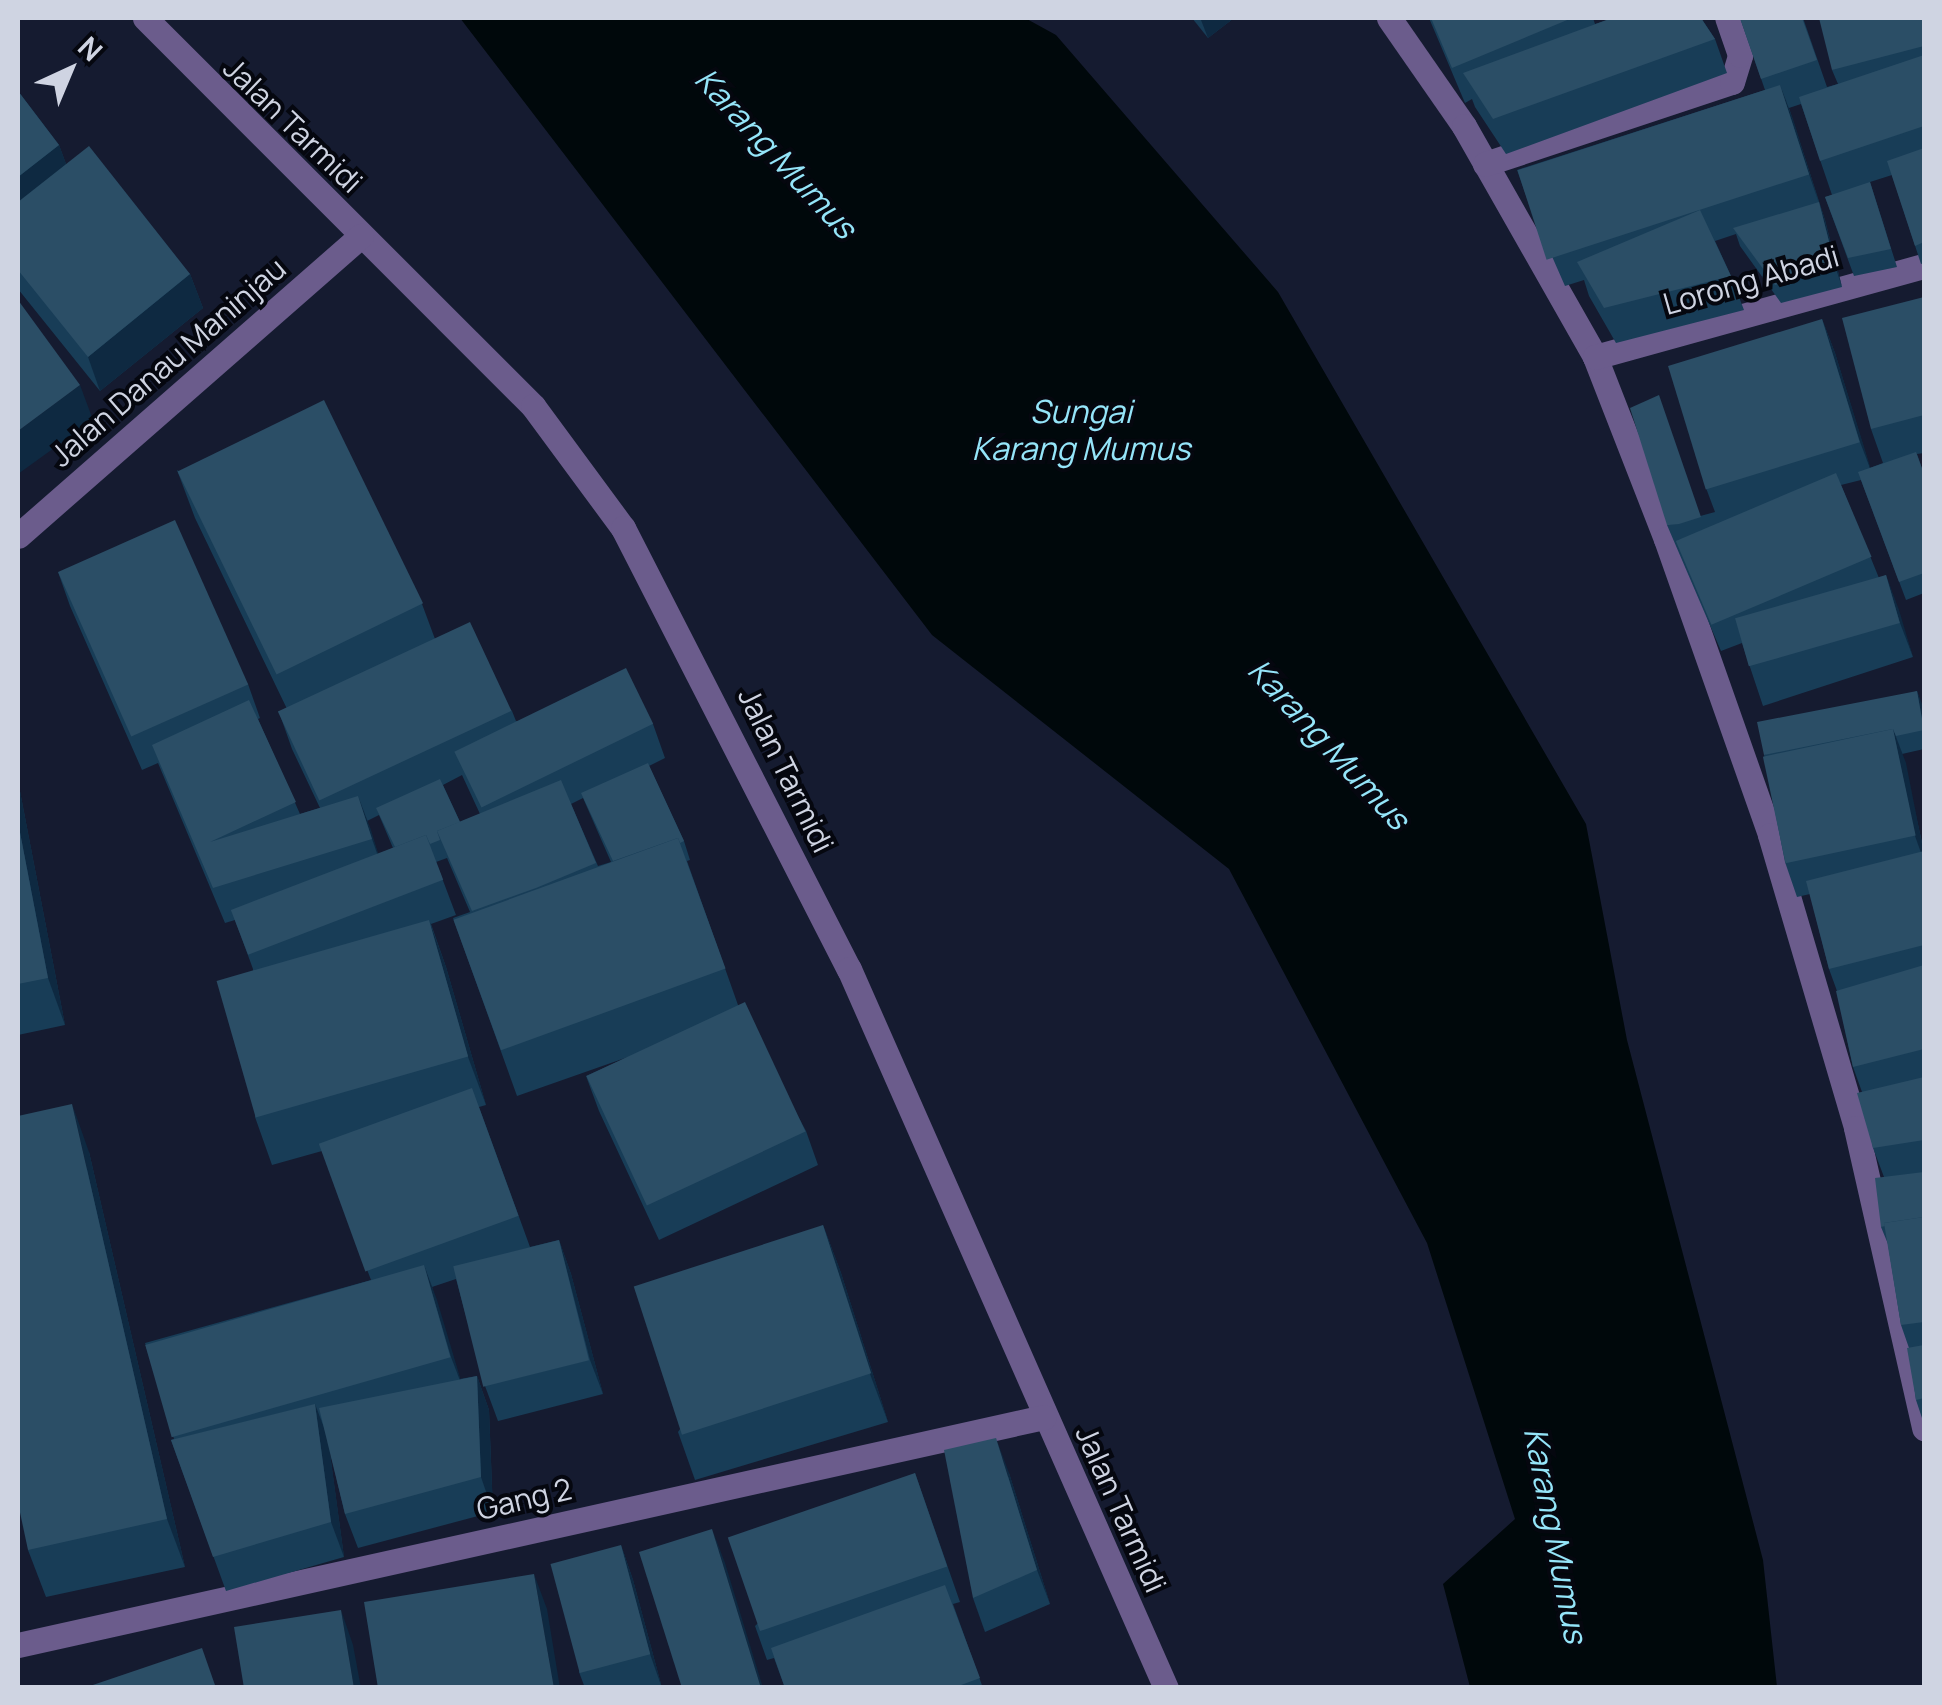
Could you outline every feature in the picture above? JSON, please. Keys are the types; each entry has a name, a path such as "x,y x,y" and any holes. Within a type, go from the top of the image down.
{"street":[{"name":"Jalan Tarmidi","path":"145,18 533,406 623,528 849,969 1166,1688"},
{"path":"1389,18 1485,164 1594,357 1734,735 1856,1128 1924,1428"},
{"path":"1485,164 1732,82 1740,54 1727,18"},
{"name":"Jalan Danau Maninjau","path":"18,536 361,236"},
{"name":"Lorong Abadi","path":"1594,357 1924,266"},
{"path":"1734,735 1772,726"},
{"name":"Gang 2","path":"18,1645 1044,1417"}],"water":[{"name":"Sungai Karang Mumus","path":"460,18 1025,18 1056,35 1278,292 1586,824 1627,1040 1763,1560 1777,1687 1470,1687 1443,1584 1515,1519 1427,1243 1229,869 932,635"}],"building":[{"path":"1431,18 1572,18 1452,68"},
{"path":"1612,18 1701,18 1715,39 1493,119 1463,73"},
{"path":"1740,18 1802,18 1817,60 1761,79"},
{"path":"1819,18 1924,18 1924,46 1832,70"},
{"path":"1924,55 1924,126 1820,161 1799,97"},
{"path":"1780,85 1809,174 1547,260 1518,170"},
{"path":"18,91 59,145 18,177"},
{"path":"89,146 190,274 88,357 18,270 18,202"},
{"path":"1924,148 1924,242 1915,246 1887,161"},
{"path":"1870,182 1891,249 1848,258 1825,197"},
{"path":"1819,202 1836,269 1775,285 1733,228"},
{"path":"1700,210 1731,276 1604,308 1577,262"},
{"path":"1924,297 1924,415 1871,429 1842,318"},
{"path":"18,300 80,385 18,431"},
{"path":"1822,319 1860,442 1706,489 1668,366"},
{"path":"1659,395 1701,517 1679,524 1667,525 1630,408"},
{"path":"324,400 423,603 277,675 177,471"},
{"path":"1916,452 1924,474 1924,573 1899,582 1858,472"},
{"path":"1836,473 1872,557 1711,625 1676,541"},
{"path":"175,520 248,684 131,737 58,572"},
{"path":"1886,575 1900,623 1749,666 1735,618"},
{"path":"470,622 511,711 319,800 278,712"},
{"path":"626,668 653,724 482,807 454,752"},
{"path":"1917,691 1924,730 1896,736 1893,729 1764,755 1757,722"},
{"path":"249,700 296,802 210,842 358,796 372,839 213,888 152,745"},
{"path":"1893,729 1916,836 1786,863 1763,757"},
{"path":"648,763 684,841 680,843 678,838 613,861 581,793"},
{"path":"440,779 460,822 437,831 440,840 430,844 426,835 395,847 376,808"},
{"path":"561,780 596,863 472,911 437,831"},
{"path":"18,822 48,978 18,984"},
{"path":"426,835 443,880 248,955 231,910"},
{"path":"678,838 726,969 501,1050 453,920"},
{"path":"1924,851 1924,945 1829,969 1806,881"},
{"path":"429,920 468,1056 256,1117 217,981"},
{"path":"1924,965 1924,1049 1853,1067 1836,991"},
{"path":"745,1002 805,1132 647,1206 586,1076"},
{"path":"1924,1077 1924,1140 1873,1148 1857,1093"},
{"path":"472,1088 519,1216 365,1272 319,1144"},
{"path":"72,1104 167,1519 28,1550 18,1503 18,1116"},
{"path":"1924,1172 1924,1217 1884,1223 1881,1227 1875,1178"},
{"path":"1924,1217 1924,1322 1901,1325 1884,1223"},
{"path":"823,1225 871,1373 682,1435 634,1286"},
{"path":"559,1240 589,1360 483,1387 453,1266"},
{"path":"424,1265 450,1357 172,1437 145,1345"},
{"path":"1924,1345 1924,1398 1916,1400 1907,1348"},
{"path":"477,1376 481,1477 345,1514 319,1408"},
{"path":"315,1404 331,1522 213,1557 171,1440"},
{"path":"996,1438 1037,1570 973,1598 944,1450"},
{"path":"915,1473 947,1567 760,1631 728,1537"},
{"path":"712,1529 761,1688 682,1688 639,1552"},
{"path":"621,1545 650,1654 580,1673 550,1564"},
{"path":"534,1574 554,1688 378,1688 364,1602"},
{"path":"945,1585 980,1678 953,1688 785,1688 771,1648"},
{"path":"341,1610 354,1688 244,1688 234,1627"},
{"path":"202,1648 216,1688 84,1688"}],"water label":[{"name":"Karang Mumus","path":"776,153"},
{"name":"Karang Mumus","path":"1329,744"},
{"name":"Karang Mumus","path":"1556,1535"}]}
